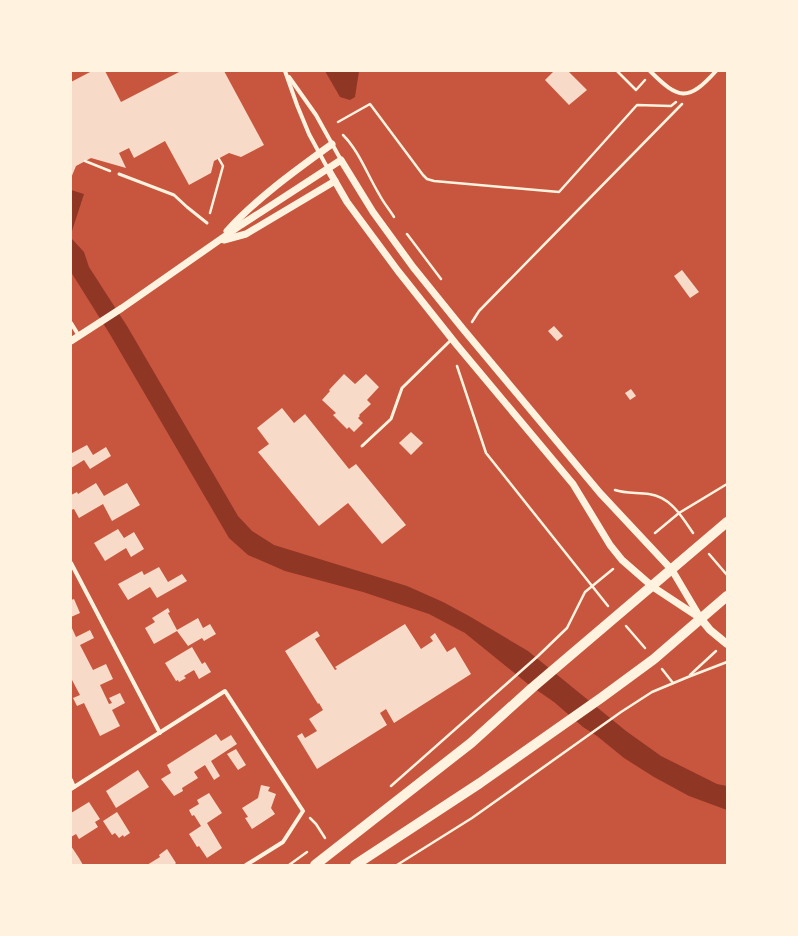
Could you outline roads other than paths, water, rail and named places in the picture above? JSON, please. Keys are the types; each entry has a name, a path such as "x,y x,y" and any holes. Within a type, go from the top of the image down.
{"main road":[{"path":"315,865 471,743 532,688 727,522"},
{"path":"355,865 480,783 601,698 654,659 727,596"},
{"path":"701,619 710,630 726,643"}],"street":[{"path":"651,72 667,88 674,92 685,94 701,86 716,71"},
{"path":"286,72 316,115 341,160 373,212 413,267 600,493 672,570 701,619"},
{"path":"286,72 297,105 319,153 347,202 393,265 573,484 610,545 622,560 652,587 701,619"},
{"path":"218,242 242,215 332,144"},
{"path":"71,341 341,160"},
{"path":"218,242 246,234 335,181"},
{"path":"71,323 79,336"},
{"path":"71,563 160,733"},
{"path":"71,780 73,788 225,691 302,811 283,842 246,865"}],"lane":[{"path":"119,174 174,195 207,223"},
{"path":"362,446 391,419 402,388 454,341"}]}
